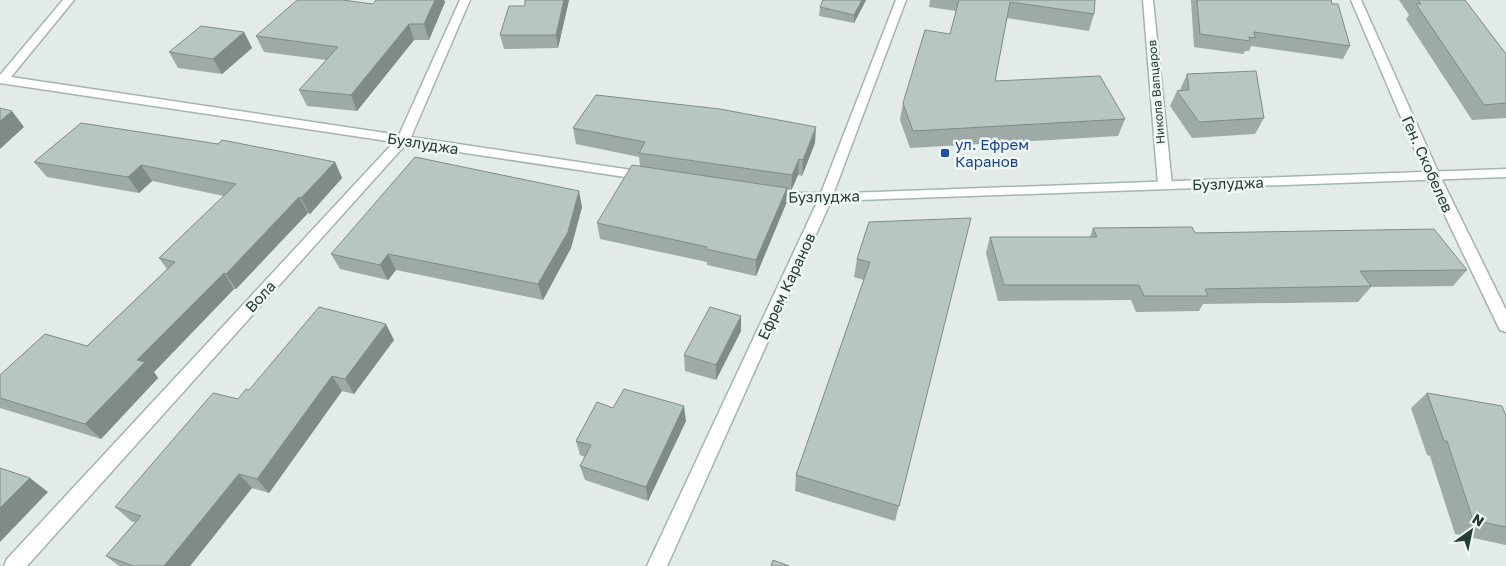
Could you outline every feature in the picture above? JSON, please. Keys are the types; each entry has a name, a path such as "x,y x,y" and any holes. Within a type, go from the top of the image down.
{"street":[{"path":"2,79 69,0"},
{"name":"Вола","path":"14,566 403,140 465,0"},
{"name":"Ефрем Каранов","path":"657,566 826,197 901,0"},
{"name":"Никола Вапцаров","path":"1148,0 1165,185"},
{"name":"Ген. Скобелев","path":"1356,0 1433,176 1506,326"},
{"name":"Бузлуджа","path":"2,79 655,178"},
{"name":"Бузлуджа","path":"752,192 791,198 1506,174"}],"building":[{"path":"297,0 342,0 373,4 376,0 435,0 424,24 409,24 351,95 299,90 338,47 256,36"},
{"path":"525,0 564,0 556,35 500,35 509,6 525,6"},
{"path":"823,0 862,0 854,15 820,7"},
{"path":"959,0 1095,0 1094,14 1010,2 995,81 1100,76 1125,119 913,131 903,103 925,30 950,34"},
{"path":"1197,0 1331,0 1332,4 1338,4 1350,46 1254,32 1255,38 1249,37 1250,41 1200,34"},
{"path":"1418,0 1465,0 1506,54 1506,103 1484,105 1416,4 1421,4"},
{"path":"201,26 244,32 213,59 169,52"},
{"path":"1256,71 1264,118 1199,122 1177,91 1189,90 1187,74"},
{"path":"596,95 720,109 816,127 803,160 799,159 792,175 639,153 645,142 573,128"},
{"path":"0,108 12,111 0,121"},
{"path":"81,123 218,144 222,140 335,162 226,274 224,273 137,360 145,362 85,424 0,398 0,375 45,334 87,346 175,262 159,258 236,184 141,165 128,177 34,162"},
{"path":"415,157 579,191 568,232 538,284 388,254 380,265 331,254"},
{"path":"632,165 787,188 756,260 706,249 707,247 597,223"},
{"path":"971,218 899,506 796,475 870,262 857,259 869,222"},
{"path":"1192,227 1195,233 1434,229 1467,270 1360,271 1371,286 1205,289 1208,296 1144,296 1139,285 1004,285 990,237 1097,237 1093,228"},
{"path":"319,307 386,324 345,379 332,376 257,479 239,474 164,566 134,566 106,556 141,516 115,507 213,393 238,399 246,389 249,390"},
{"path":"710,307 741,316 716,365 684,355"},
{"path":"624,389 684,406 646,487 580,466 591,445 576,441 597,402 613,408"},
{"path":"1427,393 1502,406 1506,416 1506,527 1473,520 1447,441 1444,441"},
{"path":"0,468 30,478 0,508"},
{"path":"773,560 789,566 771,566"}],"place":[{"name":"ул. Ефрем Каранов","path":"945,153"}]}
